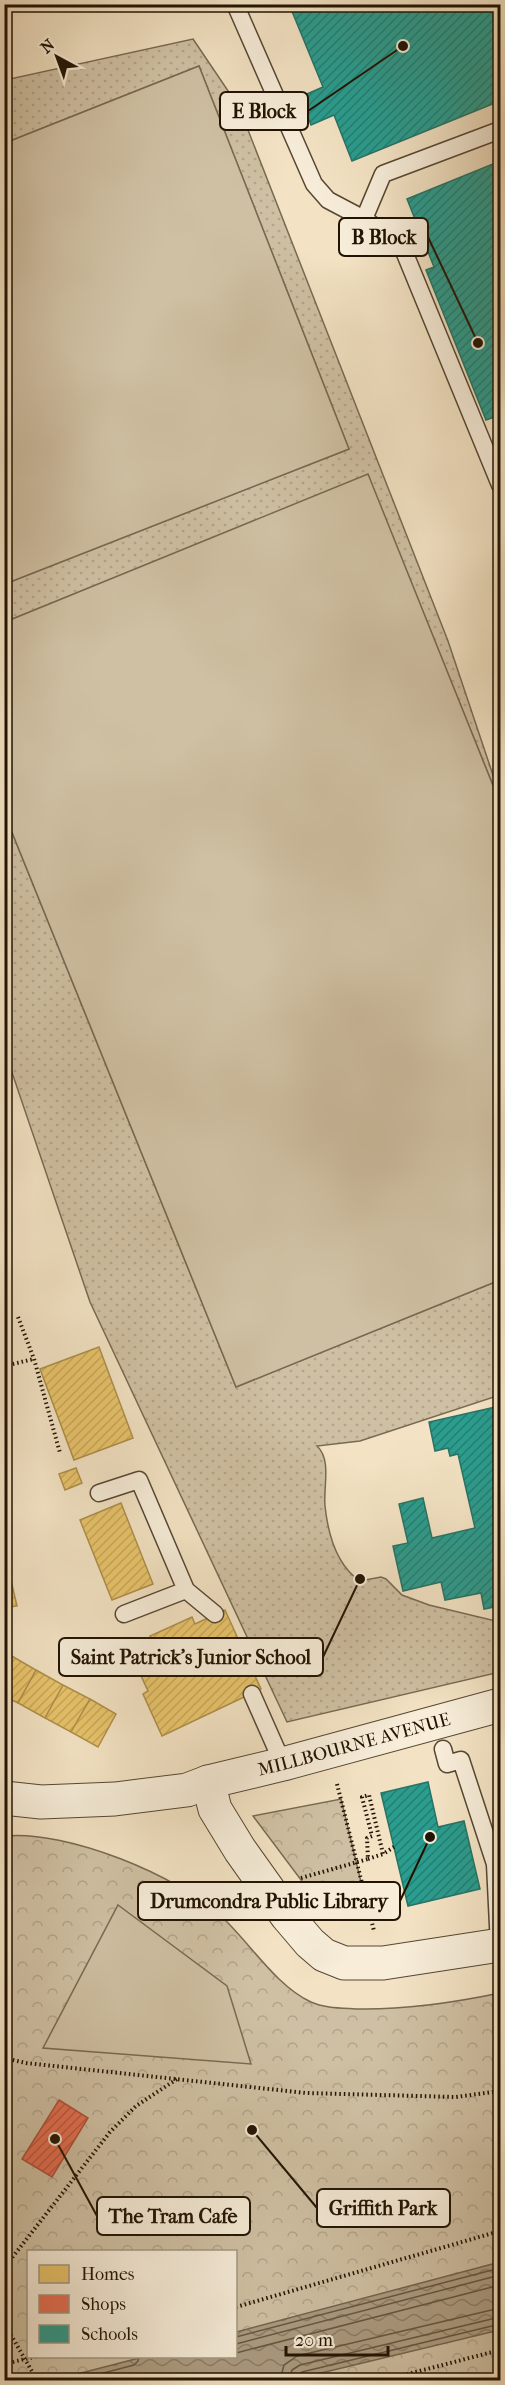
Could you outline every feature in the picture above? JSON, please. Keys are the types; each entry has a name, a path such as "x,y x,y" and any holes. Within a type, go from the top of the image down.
{"street":[{"name":"MILLBOURNE AVENUE","path":"4,1798 41,1802 115,1799 187,1790 208,1782 501,1705"},
{"path":"208,1782 215,1809 240,1850 286,1916 310,1944 324,1955 344,1963 383,1964 500,1946"}],"lane":[{"path":"235,4 314,184 328,200 364,219 401,244 501,484"},
{"path":"364,219 383,174 501,130"},
{"path":"99,1493 139,1480 186,1590 215,1614"},
{"path":"124,1614 186,1590"},
{"path":"252,1694 283,1764"},
{"path":"443,1749 447,1764 461,1760 495,1863 500,1946"}],"path":[{"path":"18,1317 34,1359 60,1453"},
{"path":"4,1366 34,1359"},
{"path":"335,1778 376,1937"},
{"path":"368,1859 367,1838 372,1836 362,1797 369,1795 383,1854"},
{"path":"292,1881 368,1859 394,1847"},
{"path":"4,2058 26,2063 306,2093 456,2097 501,2091"},
{"path":"4,2268 110,2132 136,2106 177,2078"},
{"path":"237,2307 501,2231"},
{"path":"4,2323 36,2379"},
{"path":"385,2380 501,2350"},
{"path":"4,2364 32,2358"}],"green space":[{"path":"193,39 239,107 448,641 500,796 500,803 368,475 5,622 5,584 349,449 199,66 5,143 5,80"},
{"path":"199,66 349,449 5,584 5,143"},
{"path":"368,474 500,803 500,1280 236,1387 5,815 5,622"},
{"path":"5,815 236,1387 500,1280 500,1395 360,1441 317,1446 322,1452 326,1466 325,1506 328,1527 339,1558 345,1566 360,1581 381,1577 402,1595 429,1605 500,1622 500,1672 287,1722 90,1302 5,1052"},
{"path":"341,1799 368,1911 342,1919 322,1908 253,1816"},
{"path":"5,1836 30,1836 59,1840 89,1848 120,1858 178,1886 222,1917 287,1986 316,2004 356,2009 410,2007 500,1993 500,2380 5,2380"},
{"path":"118,1905 227,1986 251,2064 43,2048"}],"water":[{"path":"500,2262 500,2330 292,2380 54,2380 139,2358 237,2358 237,2332"}],"building: Homes":[{"path":"99,1347 133,1438 74,1460 40,1369"},
{"path":"76,1468 82,1483 65,1490 59,1474"},
{"path":"121,1503 153,1584 112,1600 80,1520"},
{"path":"10,1576 17,1606 4,1608 4,1577"},
{"path":"225,1610 261,1689 162,1736 143,1694 148,1691 130,1652 153,1641 150,1636 192,1617 195,1624"},
{"path":"10,1655 36,1670 18,1703 4,1696 4,1665"},
{"path":"36,1670 63,1685 45,1718 18,1703"},
{"path":"63,1685 90,1699 71,1732 45,1718"},
{"path":"90,1699 116,1714 98,1747 71,1732"}],"building: Shops":[{"path":"59,2100 88,2118 52,2177 22,2159"}],"building: Schools":[{"path":"289,4 500,4 500,101 352,161 334,115 311,125 300,97 323,87"},
{"path":"500,161 500,415 486,420 426,270 434,267 407,199"},
{"path":"500,1406 500,1606 484,1609 481,1593 445,1600 441,1582 403,1591 393,1546 408,1543 399,1504 423,1498 432,1538 475,1528 458,1454 450,1456 448,1448 435,1451 429,1422"},
{"path":"428,1782 438,1827 464,1821 480,1889 408,1906 381,1793"}],"place":[{"name":"E Block","path":"403,46"},
{"name":"B Block","path":"478,343"},
{"name":"Saint Patrick's Junior School","path":"360,1579"},
{"name":"Drumcondra Public Library","path":"430,1837"},
{"name":"Griffith Park","path":"252,2130"},
{"name":"The Tram Cafe","path":"55,2139"}]}
